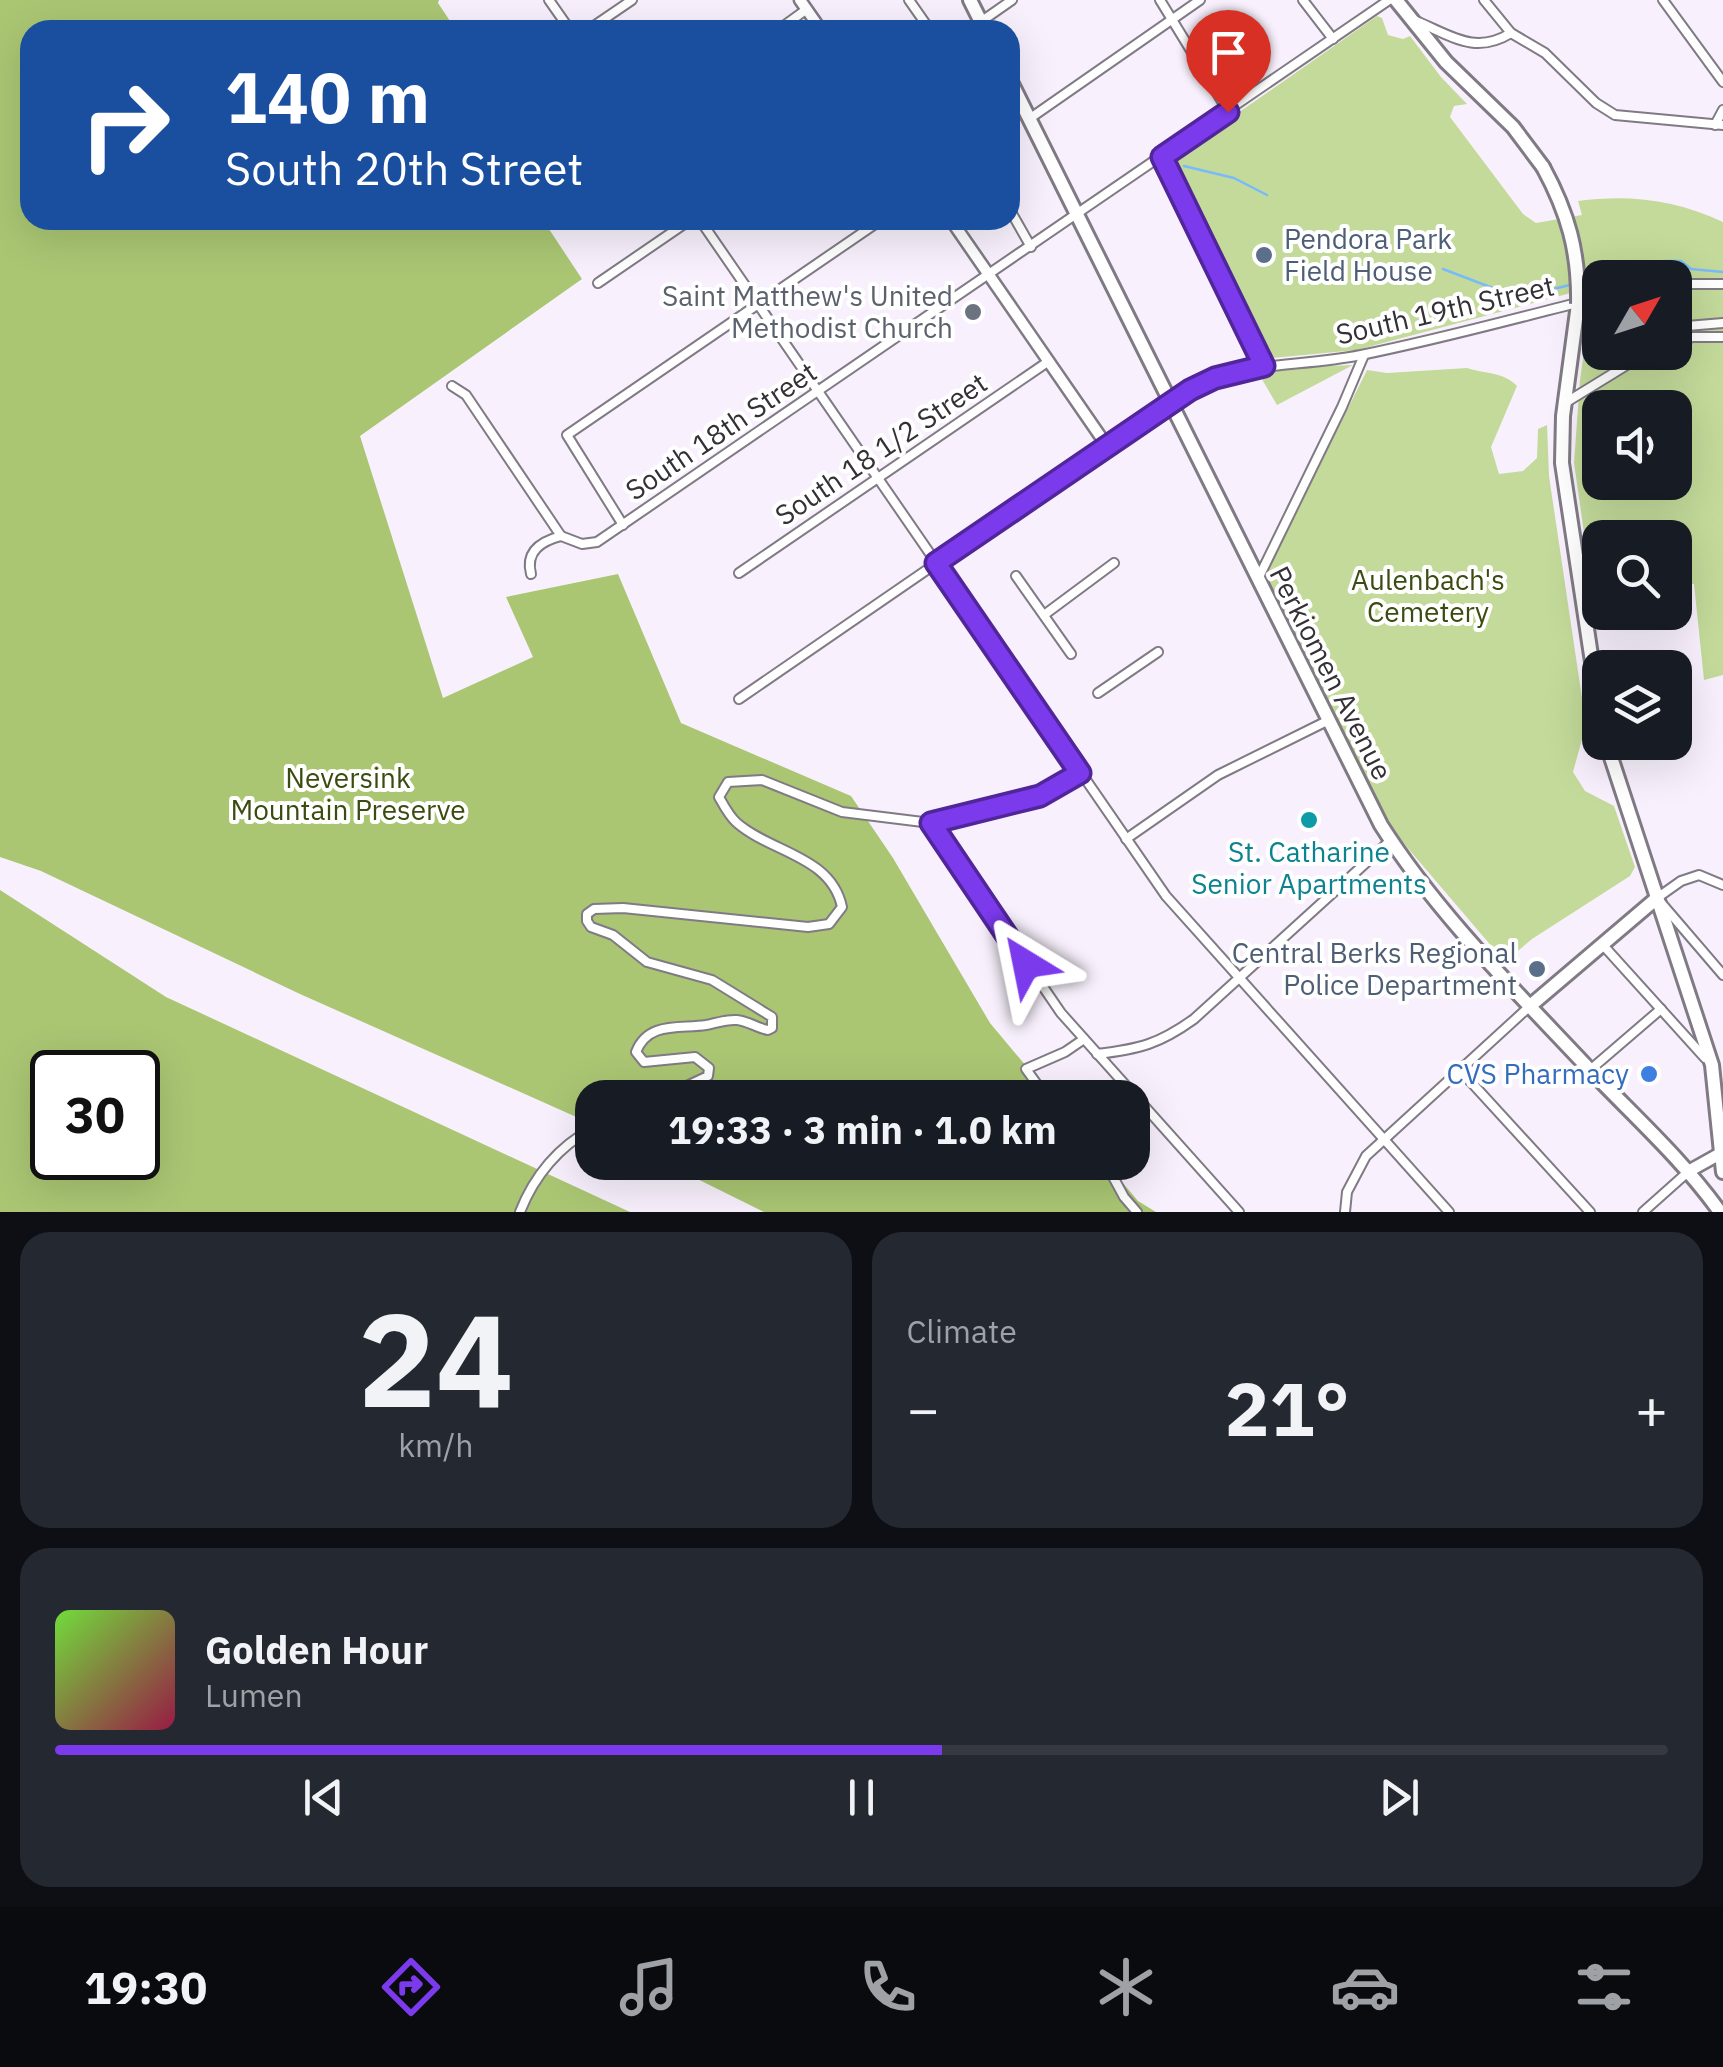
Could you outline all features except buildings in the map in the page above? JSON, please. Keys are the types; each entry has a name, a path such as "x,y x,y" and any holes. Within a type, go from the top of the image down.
{"main road":[{"path":"1392,0 1446,62 1514,127 1543,166 1569,219 1579,278 1562,464 1590,650"},
{"name":"Perkiomen Avenue","path":"1020,100 1327,721 1390,840 1530,1006 1689,1171 1720,1212"},
{"path":"1612,760 1712,1064 1723,1172"},
{"path":"1530,1006 1657,898"},
{"path":"1689,1171 1722,1153"}],"street":[{"path":"603,20 632,0"},
{"path":"990,20 1012,0"},
{"path":"1160,0 1228,112"},
{"path":"1029,118 1200,0"},
{"path":"1303,0 1333,39"},
{"name":"South 18th Street","path":"565,538 582,544 598,542 1392,0"},
{"path":"1484,0 1498,21 1545,53 1596,104 1616,115 1719,125 1723,110"},
{"path":"1663,0 1723,82"},
{"path":"1412,20 1470,44 1492,44 1511,32"},
{"path":"1162,157 1264,366"},
{"path":"1020,228 1031,248"},
{"path":"598,283 675,230"},
{"path":"707,230 1166,896 1449,1212"},
{"path":"623,525 567,435 866,230"},
{"path":"958,230 1107,446"},
{"path":"1692,284 1723,284"},
{"name":"South 19th Street","path":"739,698 1107,446 1215,378 1264,366 1364,355 1582,301"},
{"path":"1692,326 1723,323"},
{"path":"1692,337 1723,337"},
{"path":"1258,580 1364,355"},
{"name":"South 18 1/2 Street","path":"738,573 1049,361"},
{"path":"1565,402 1616,370"},
{"path":"452,386 459,388 477,410 565,538 539,544 528,564 530,574"},
{"path":"1044,616 1114,562"},
{"path":"1016,576 1070,654"},
{"path":"1098,693 1158,652"},
{"path":"1126,839 1218,775 1327,721"},
{"path":"699,1080 708,1076 709,1068 694,1058 644,1062 636,1052 649,1035 670,1026 742,1020 768,1030 772,1028 772,1018 712,980 647,962 613,935 591,927 586,921 594,908 808,927 828,924 836,918 842,907 829,878 736,822 718,796 728,782 762,780 842,812 931,823 1040,796 1080,773"},
{"path":"931,823 1051,999 1239,1212"},
{"path":"1097,1054 1138,1049 1164,1040 1194,1018 1390,840"},
{"path":"1723,885 1699,875 1681,881 1657,898 1723,975"},
{"path":"1602,944 1712,1064 1723,1081"},
{"path":"1345,1212 1351,1181 1382,1138 1530,1006"},
{"path":"1590,1070 1661,1010"},
{"path":"1034,1080 1026,1069 1084,1039"},
{"path":"1460,1070 1590,1212"},
{"path":"520,1212 531,1186 575,1138"},
{"path":"1643,1212 1689,1171"},
{"path":"1115,1180 1137,1212"}],"green space":[{"name":"Neversink Mountain Preserve","path":"0,0 439,0 449,20 20,20 20,230 550,230 582,279 360,436 443,698 533,657 506,597 618,574 681,723 851,796 893,858 990,1023 1038,1080 575,1080 575,1116 300,994 41,871 0,857"},
{"path":"1377,16 1382,18 1388,35 1403,39 1410,36 1467,104 1454,106 1450,117 1523,214 1536,223 1582,215 1578,201 1616,198 1670,204 1723,222 1723,675 1704,680 1692,584 1692,520 1582,520 1574,463 1582,366 1582,370 1692,370 1692,260 1582,260 1582,290 1357,350 1272,358 1264,352 1172,159"},
{"path":"1353,365 1277,405 1259,374 1277,368"},
{"name":"Aulenbach's Cemetery","path":"1467,368 1512,381 1517,386 1491,447 1499,474 1523,471 1537,458 1538,429 1547,425 1549,476 1582,698 1582,739 1573,772 1585,791 1614,806 1635,867 1630,876 1532,939 1505,962 1400,839 1370,790 1264,577 1367,370 1387,373"},
{"path":"0,890 166,997 630,1212 0,1212"},
{"path":"699,1180 1120,1180 1138,1201 1156,1212 764,1212"}],"waterway":[{"path":"1184,166 1234,178 1267,195"},
{"path":"1443,269 1498,290 1549,290 1574,284"},
{"path":"1692,269 1723,272"}],"place":[{"name":"Pendora Park Field House","path":"1264,255"},
{"name":"Saint Matthew's United Methodist Church","path":"973,312"},
{"name":"St. Catharine Senior Apartments","path":"1309,820"},
{"name":"Central Berks Regional Police Department","path":"1537,969"},
{"name":"CVS Pharmacy","path":"1649,1074"}],"route":[{"path":"1026,964 931,823 1040,796 1080,773 936,563 1190,390 1215,378 1264,366 1162,157 1228,112"}]}
